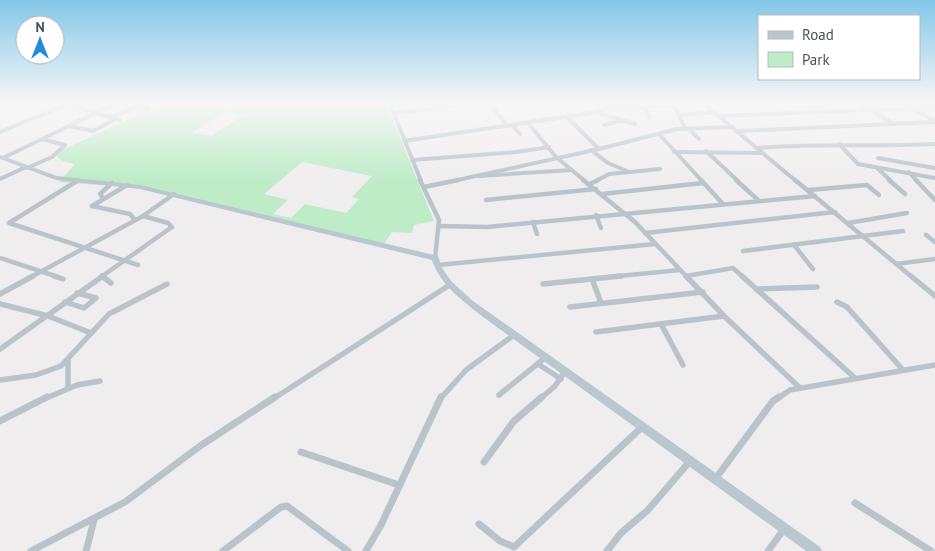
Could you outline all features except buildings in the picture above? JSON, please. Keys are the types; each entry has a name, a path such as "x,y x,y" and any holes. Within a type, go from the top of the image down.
{"street":[{"path":"1,157 61,130"},
{"path":"400,130 424,187 438,214 436,262 448,286 546,357 563,375"},
{"path":"404,141 479,130"},
{"path":"515,130 520,134"},
{"path":"534,130 556,157 624,212 724,316 799,387"},
{"path":"580,130 599,149"},
{"path":"424,187 683,130"},
{"path":"688,130 698,139"},
{"path":"736,130 935,296"},
{"path":"738,132 782,130"},
{"path":"659,134 723,204"},
{"path":"1,177 52,157 65,145 42,139"},
{"path":"758,148 839,144 898,146 935,144"},
{"path":"839,144 857,163 909,172 933,179"},
{"path":"412,160 517,152 549,146"},
{"path":"591,150 608,162 629,172"},
{"path":"706,151 758,200"},
{"path":"674,152 763,152"},
{"path":"1,157 56,178 127,184 174,194 436,262 655,244"},
{"path":"878,158 935,168"},
{"path":"876,167 905,194"},
{"path":"474,175 496,176 570,170"},
{"path":"590,184 603,175 660,170"},
{"path":"909,172 935,200"},
{"path":"77,181 9,223 138,265"},
{"path":"103,198 100,194 112,183"},
{"path":"602,194 703,183"},
{"path":"127,184 92,206 130,214 135,220"},
{"path":"808,190 866,185 879,195"},
{"path":"486,200 596,190"},
{"path":"0,294 143,216 174,194"},
{"path":"439,226 487,227 624,212 815,196"},
{"path":"645,233 835,212"},
{"path":"848,223 908,213"},
{"path":"596,215 602,228"},
{"path":"1,346 48,316 77,293 172,227 168,223 143,216"},
{"path":"533,222 537,234"},
{"path":"743,251 903,231"},
{"path":"926,235 935,242"},
{"path":"794,245 813,269"},
{"path":"0,258 63,279"},
{"path":"896,264 935,259"},
{"path":"686,276 728,267 737,272 855,378"},
{"path":"543,284 680,270"},
{"path":"102,276 111,283"},
{"path":"592,279 600,303"},
{"path":"0,380 44,374 68,361 91,333 110,314 167,284"},
{"path":"31,551 94,520 125,502 200,446 448,286"},
{"path":"756,289 817,287"},
{"path":"570,307 703,292"},
{"path":"65,302 84,308 96,298 77,293"},
{"path":"837,302 847,307 903,370"},
{"path":"0,304 48,316 91,333"},
{"path":"596,332 724,316"},
{"path":"661,324 682,365"},
{"path":"366,551 381,525 428,422 449,387 466,370 514,335"},
{"path":"499,395 546,357"},
{"path":"68,361 68,388"},
{"path":"538,364 563,375 642,427 816,551"},
{"path":"716,478 774,401 783,394 799,387 935,365"},
{"path":"484,462 514,421 563,375"},
{"path":"0,422 68,388 91,381 100,381"},
{"path":"479,524 502,542 510,547 514,547 566,496 642,427"},
{"path":"301,452 399,485"},
{"path":"607,551 621,533 648,510 690,461"},
{"path":"855,503 931,551"},
{"path":"223,551 285,506 348,551"},
{"path":"86,551 94,520"},
{"path":"768,551 784,529"}],"green space":[{"path":"107,130 197,130 192,133 212,136 222,130 397,130 434,221 414,225 412,233 392,232 382,247 139,188 59,182 75,164 62,161 56,155 62,150","holes":["302,162 372,176 352,197 359,199 346,213 305,204 291,218 273,214 288,200 264,194"]}]}
